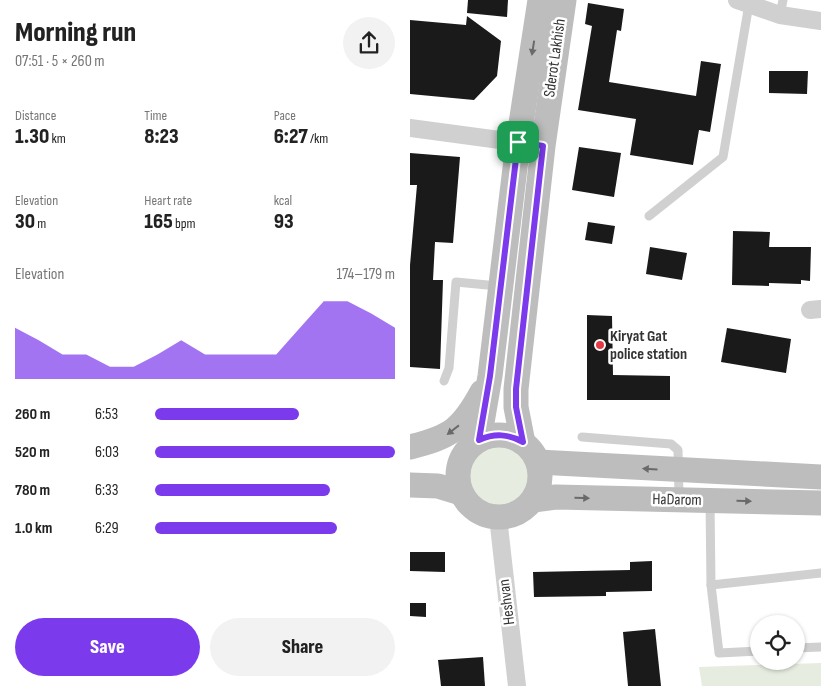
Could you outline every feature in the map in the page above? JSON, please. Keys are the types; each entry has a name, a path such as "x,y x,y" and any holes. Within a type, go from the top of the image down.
{"main road":[{"name":"Sderot Lakhish","path":"479,440 490,376 518,142 540,0"},
{"name":"Sderot Lakhish","path":"530,452 516,407 516,389 543,146 564,0"},
{"path":"410,447 431,442 450,434 465,420 490,376"},
{"path":"506,435 530,452 540,472 540,482 533,500 523,510 511,516 486,516 467,502 461,493 458,471 461,460 468,448 487,436 506,435"},
{"name":"HaDarom","path":"530,452 678,470 821,478"},
{"path":"410,456 461,460"},
{"path":"410,484 438,486 461,493"},
{"name":"HaDarom","path":"533,500 556,498 821,503"}],"street":[{"path":"743,2 782,7 821,21"},
{"path":"410,128 543,146"},
{"name":"Heshvan","path":"498,517 517,686"}],"lane":[{"path":"649,216 723,157 743,2"},
{"path":"444,382 449,368 456,282 501,287"},
{"path":"582,437 672,444 678,450 678,500"},
{"path":"710,501 711,585 719,653 750,651"},
{"path":"711,585 821,573"},
{"path":"805,648 821,647"}],"shaded area":[{"path":"499,446 516,451 521,455 525,460 530,477 525,494 521,499 516,503 499,508 482,503 477,499 473,494 468,477 473,460 477,455 482,451"},
{"path":"821,663 821,686 702,686 699,667 750,665 750,670 805,670 805,664"}],"building":[{"path":"468,0 508,0 507,17 467,13"},
{"path":"588,3 624,9 621,31 617,30 609,82 696,96 701,61 721,64 710,132 699,130 693,165 630,155 636,119 578,110 592,26 585,24"},
{"path":"467,16 501,41 497,76 474,100 410,94 410,20 466,25"},
{"path":"769,71 808,71 807,94 769,93"},
{"path":"579,147 621,153 614,197 572,190"},
{"path":"410,153 460,157 453,243 435,242 433,280 443,280 440,369 410,367 410,265 417,185 410,185"},
{"path":"588,222 615,226 612,244 585,240"},
{"path":"733,231 770,232 769,247 811,247 810,281 801,280 801,284 769,283 769,286 732,285"},
{"path":"650,247 687,253 682,280 646,274"},
{"name":"Kiryat Gat police station","path":"587,315 612,316 613,375 670,376 670,400 587,400"},
{"path":"727,328 791,339 786,373 721,362"},
{"path":"410,552 445,552 445,572 410,571"},
{"path":"652,561 652,591 606,592 606,596 534,597 533,572 630,570 630,562"},
{"path":"410,603 426,603 426,617 410,616"},
{"path":"655,629 661,686 628,686 623,632"},
{"path":"483,657 485,686 441,686 438,660"}],"place":[{"name":"Kiryat Gat police station","path":"600,345"}],"route":[{"path":"518,142 543,146 516,389 516,407 523,442 506,435 487,436 479,440 490,376 518,142"}]}
